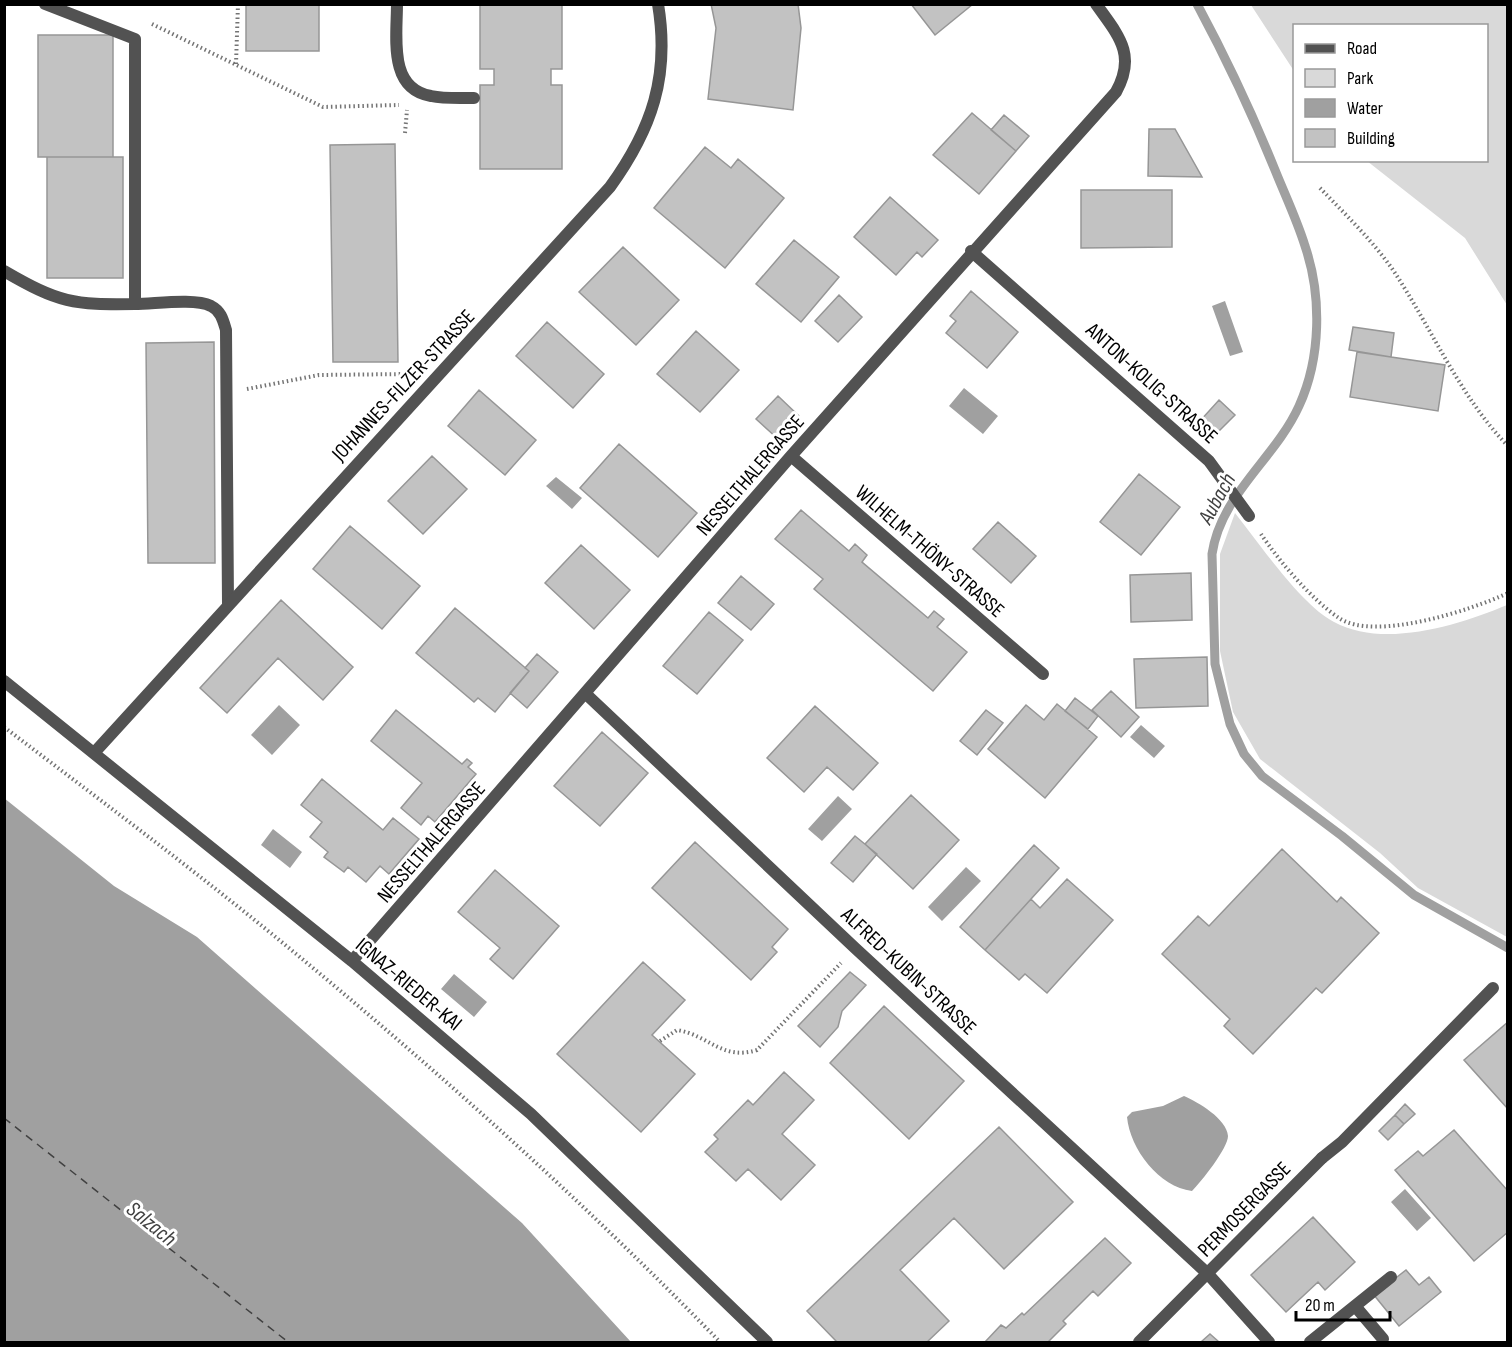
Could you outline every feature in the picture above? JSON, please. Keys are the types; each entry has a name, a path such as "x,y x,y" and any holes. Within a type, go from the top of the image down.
{"street":[{"path":"45,4 135,39 135,304"},
{"path":"397,4 397,59 403,79 417,92 431,96 474,98"},
{"name":"JOHANNES-FILZER-STRASSE","path":"94,753 573,228 624,168 644,133 657,94 662,49 658,4"},
{"name":"NESSELTHALERGASSE","path":"352,961 971,251 1109,101 1123,79 1126,50 1096,4"},
{"name":"ANTON-KOLIG-STRASSE","path":"971,251 1209,461 1249,516"},
{"path":"4,272 58,300 85,305 194,303 212,306 222,316 226,330 228,604"},
{"name":"WILHELM-THÖNY-STRASSE","path":"791,456 1043,674"},
{"name":"IGNAZ-RIEDER-KAI","path":"4,681 352,961 531,1114 766,1342"},
{"name":"ALFRED-KUBIN-STRASSE","path":"586,694 855,948 1208,1274"},
{"name":"PERMOSERGASSE","path":"1269,1342 1208,1274 1493,988"},
{"path":"1139,1342 1208,1274"},
{"path":"1310,1342 1390,1277"},
{"path":"1355,1306 1383,1339"}],"path":[{"path":"236,64 238,4"},
{"path":"142,20 323,107 408,105 405,133"},
{"path":"1320,188 1370,240 1392,269 1480,414 1508,446"},
{"path":"226,393 320,375 408,374"},
{"path":"1249,516 1270,546 1305,586 1340,619 1353,624 1367,627 1400,625 1464,609 1508,593"},
{"path":"4,728 298,956 368,1015 531,1157 720,1342"},
{"path":"660,1041 677,1030 692,1032 722,1050 742,1054 757,1050 855,948"}],"green space":[{"path":"1251,5 1507,5 1507,305 1465,238 1368,162 1488,162 1488,24 1293,24 1293,69"},
{"path":"1235,513 1281,572 1308,602 1334,622 1354,630 1375,634 1421,631 1467,620 1507,605 1507,937 1418,888 1380,853 1260,759 1233,712 1220,651 1220,554"}],"water":[{"path":"1225,301 1243,352 1230,356 1212,306"},
{"path":"964,388 998,416 983,434 949,406"},
{"path":"556,477 582,498 572,509 546,486"},
{"path":"279,705 300,725 272,755 251,735"},
{"path":"1141,725 1165,746 1154,758 1130,737"},
{"path":"838,796 852,809 822,841 808,829"},
{"name":"Salzach","path":"4,798 114,886 197,937 522,1223 631,1342 5,1342"},
{"path":"273,829 302,852 290,868 261,845"},
{"path":"966,867 981,881 942,921 928,907"},
{"path":"454,974 487,1002 474,1017 441,989"},
{"path":"1184,1096 1217,1117 1223,1123 1228,1136 1219,1156 1192,1191 1168,1182 1148,1164 1134,1142 1127,1117 1132,1112 1163,1106"},
{"path":"1405,1189 1431,1218 1417,1231 1391,1202"}],"building":[{"path":"246,4 319,4 319,51 246,51"},
{"path":"480,4 562,4 562,69 551,69 551,85 562,85 562,169 480,169 480,85 494,85 494,69 480,69"},
{"path":"711,4 798,4 801,28 793,110 708,99 716,28"},
{"path":"911,4 973,4 935,35"},
{"path":"38,35 113,35 113,157 38,157"},
{"path":"972,113 1016,151 979,194 933,155"},
{"path":"1004,115 1029,136 1016,151 991,130"},
{"path":"1149,129 1175,129 1202,177 1148,176"},
{"path":"395,144 398,362 333,362 330,145"},
{"path":"705,147 731,168 738,159 784,198 725,268 654,208"},
{"path":"47,157 123,157 123,278 47,278"},
{"path":"1081,190 1172,190 1172,247 1081,248"},
{"path":"890,197 938,240 922,257 917,252 896,275 854,237"},
{"path":"794,240 839,277 801,322 756,284"},
{"path":"623,247 679,300 636,345 579,292"},
{"path":"971,291 1018,332 987,368 946,333 956,321 950,316"},
{"path":"839,295 862,317 838,342 815,321"},
{"path":"547,322 604,374 573,408 516,356"},
{"path":"1353,327 1394,333 1391,357 1349,350"},
{"path":"696,331 739,370 700,412 657,374"},
{"path":"214,342 215,563 148,563 146,343"},
{"path":"1357,352 1445,365 1438,411 1350,397"},
{"path":"479,390 536,440 505,475 448,426"},
{"path":"778,396 799,416 778,439 756,419"},
{"path":"1219,400 1235,415 1214,436 1200,421"},
{"path":"619,444 697,513 658,557 580,488"},
{"path":"432,456 467,489 423,534 388,501"},
{"path":"1139,474 1180,507 1141,555 1100,522"},
{"path":"801,510 849,551 855,544 867,555 862,562 928,618 934,611 944,619 937,627 967,652 933,691 814,589 823,579 775,539"},
{"path":"998,522 1036,556 1011,583 973,549"},
{"path":"350,526 420,586 382,629 313,569"},
{"path":"581,545 630,590 594,629 545,583"},
{"path":"1191,573 1192,620 1131,622 1130,575"},
{"path":"741,576 774,604 751,630 718,603"},
{"path":"281,600 353,667 323,700 278,658 227,713 200,688"},
{"path":"455,608 529,671 495,712 478,698 474,702 416,653"},
{"path":"709,612 743,640 697,694 663,666"},
{"path":"537,654 558,672 527,708 510,693 529,671 525,668"},
{"path":"1207,657 1208,706 1136,708 1134,659"},
{"path":"1111,691 1139,717 1121,737 1092,710"},
{"path":"1075,698 1098,716 1088,729 1065,711"},
{"path":"1057,704 1097,737 1045,798 988,749 1026,705 1044,720"},
{"path":"815,706 878,763 853,790 827,767 804,792 767,758"},
{"path":"396,710 462,764 467,759 472,763 468,767 476,774 435,822 428,816 421,825 401,808 422,783 371,741"},
{"path":"986,710 1003,723 977,755 960,741"},
{"path":"602,732 648,773 600,826 554,786"},
{"path":"322,779 383,830 393,818 419,839 389,874 380,866 366,882 348,867 344,872 324,857 328,852 310,837 322,822 301,805"},
{"path":"911,795 959,840 913,889 865,844"},
{"path":"855,836 877,854 853,882 831,863"},
{"path":"695,842 788,929 772,947 777,952 751,980 652,888"},
{"path":"1034,845 1059,868 985,950 960,927"},
{"path":"1282,849 1337,902 1341,897 1379,933 1322,993 1316,988 1253,1054 1224,1026 1230,1019 1162,954 1198,916 1209,926"},
{"path":"495,870 559,926 513,979 490,959 500,948 458,912"},
{"path":"1067,879 1113,920 1047,993 1025,974 1019,980 985,950 1031,899 1040,908"},
{"path":"643,962 685,1000 652,1035 695,1074 641,1132 557,1054"},
{"path":"850,972 866,985 842,1011 838,1027 820,1047 798,1026"},
{"path":"884,1006 964,1081 909,1139 830,1063"},
{"path":"1508,1022 1508,1109 1464,1060"},
{"path":"784,1072 814,1100 782,1134 815,1165 781,1200 748,1169 736,1181 705,1152 718,1139 714,1135 748,1100 753,1105"},
{"path":"1405,1104 1415,1114 1404,1124 1395,1115"},
{"path":"1395,1115 1404,1124 1388,1140 1379,1131"},
{"path":"999,1127 1073,1202 1004,1269 954,1218 900,1270 949,1321 927,1342 837,1342 807,1311"},
{"path":"1454,1130 1508,1191 1508,1232 1474,1261 1395,1170 1418,1151 1423,1156"},
{"path":"1313,1217 1355,1262 1325,1290 1318,1282 1286,1312 1251,1275"},
{"path":"1105,1238 1131,1263 1098,1296 1093,1291 1063,1321 1066,1324 1048,1342 985,1342 1001,1325 1006,1328 1022,1313 1024,1315"},
{"path":"1406,1270 1419,1285 1429,1277 1441,1292 1399,1326 1374,1295"},
{"path":"1210,1334 1219,1342 1201,1342"}],"waterway":[{"name":"Aubach","path":"1197,4 1248,107 1295,217 1311,265 1317,327 1312,368 1299,406 1277,443 1226,513 1217,533 1212,554 1215,664 1230,724 1244,754 1262,776 1342,836 1414,895 1508,948"}],"ferry route":[{"path":"4,1118 288,1342"}]}
